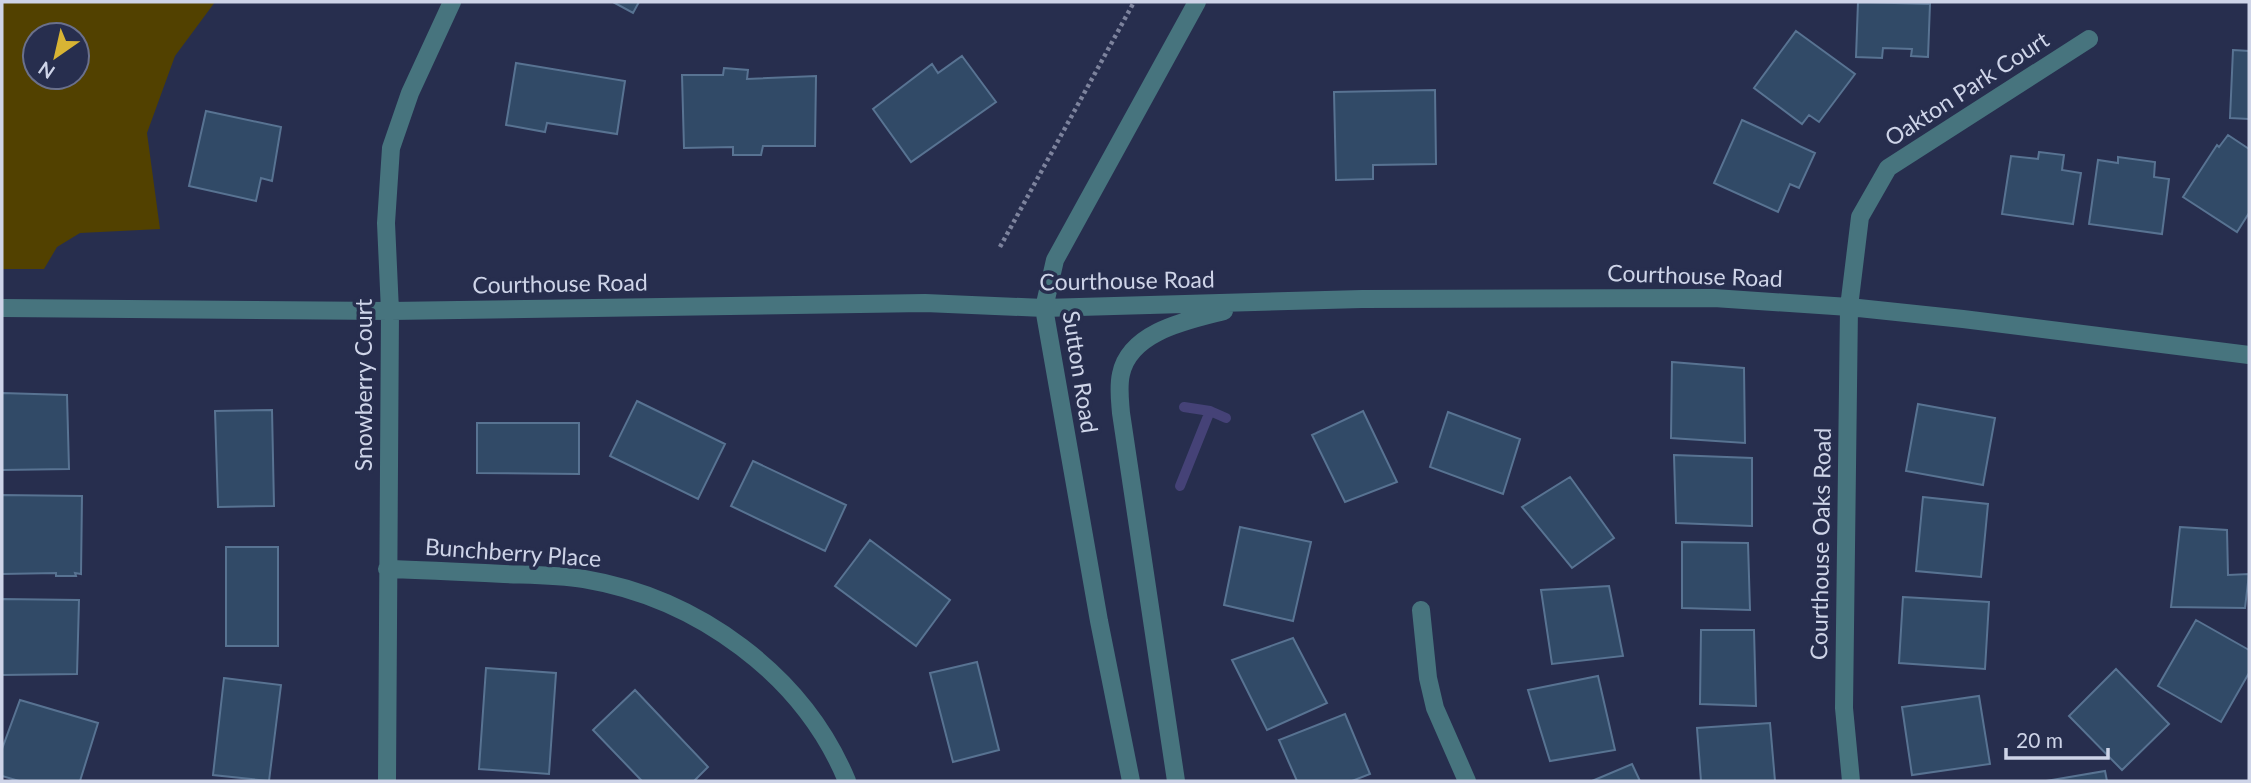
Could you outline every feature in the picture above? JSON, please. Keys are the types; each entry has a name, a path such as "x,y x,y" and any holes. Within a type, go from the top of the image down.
{"street":[{"name":"Snowberry Court","path":"387,781 390,311 386,223 391,148 410,93 452,2"},
{"name":"Sutton Road","path":"1131,781 1099,621 1044,308 1055,260 1197,2"},
{"name":"Oakton Park Court","path":"1849,307 1860,217 1888,168 2090,39"},
{"name":"Courthouse Road","path":"2,308 390,311 925,303 1044,308 1259,302 1714,298 1849,307 1963,319 2249,355"},
{"path":"1176,781 1121,413 1121,373 1126,361 1140,344 1158,333 1188,320 1259,302"},
{"name":"Courthouse Oaks Road","path":"1849,307 1844,708 1851,781"},
{"name":"Bunchberry Place","path":"387,569 582,579 625,588 675,607 717,630 755,658 791,691 838,758 847,781"},
{"path":"1421,610 1428,678 1435,708 1467,781"}],"path":[{"path":"1000,247 1134,2"}],"shaded area":[{"path":"2,2 215,2 175,56 147,133 160,229 80,233 57,247 44,269 2,269"}],"building":[{"path":"613,2 639,2 633,13"},
{"path":"1858,2 1930,4 1928,57 1911,56 1912,49 1883,48 1882,58 1856,57"},
{"path":"1796,31 1855,74 1819,122 1809,115 1802,124 1754,88"},
{"path":"2233,50 2249,51 2249,119 2230,118"},
{"path":"962,56 996,102 911,162 873,109 932,64 938,73"},
{"path":"516,63 625,81 617,134 547,123 545,132 506,125"},
{"path":"724,68 748,70 747,79 816,76 815,146 763,146 761,155 733,155 733,147 684,148 682,75 723,75"},
{"path":"1435,90 1436,164 1373,165 1373,179 1336,180 1334,92"},
{"path":"206,111 281,127 272,181 261,178 256,201 189,186"},
{"path":"1742,120 1815,153 1799,188 1790,184 1778,212 1714,183"},
{"path":"2228,135 2249,149 2249,213 2237,232 2183,197 2217,145 2219,147"},
{"path":"2039,152 2064,155 2062,170 2081,173 2073,224 2002,214 2011,156 2038,159"},
{"path":"2118,157 2155,162 2154,177 2169,179 2162,234 2089,224 2098,160 2118,163"},
{"path":"1672,362 1744,368 1745,443 1671,438"},
{"path":"2,393 67,395 69,469 2,470"},
{"path":"637,401 725,444 698,499 610,456"},
{"path":"1918,404 1995,418 1983,485 1906,471"},
{"path":"272,410 274,506 218,507 215,411"},
{"path":"1363,411 1397,482 1345,502 1312,435"},
{"path":"1448,412 1520,439 1503,494 1430,467"},
{"path":"477,423 579,423 579,474 477,473"},
{"path":"1674,455 1752,458 1752,526 1676,523"},
{"path":"753,461 846,505 825,551 731,506"},
{"path":"1570,477 1614,538 1572,568 1522,507"},
{"path":"2,495 82,496 81,574 2,574"},
{"path":"1923,497 1988,504 1981,577 1916,571"},
{"path":"1240,527 1311,542 1293,621 1224,605"},
{"path":"2180,527 2227,530 2228,575 2249,574 2245,608 2171,607"},
{"path":"870,540 950,600 916,646 835,586"},
{"path":"1682,542 1748,543 1750,610 1682,608"},
{"path":"226,547 278,547 278,646 226,646"},
{"path":"1609,586 1623,656 1552,664 1541,590"},
{"path":"1903,597 1989,602 1985,669 1899,663"},
{"path":"2,599 79,600 77,674 2,675"},
{"path":"2196,620 2249,650 2249,673 2221,722 2158,686"},
{"path":"1701,630 1754,630 1756,706 1700,704"},
{"path":"1293,638 1327,703 1267,730 1232,660"},
{"path":"977,662 999,750 953,762 930,673"},
{"path":"486,668 556,673 549,774 479,769"},
{"path":"2116,669 2169,724 2122,770 2069,716"},
{"path":"1598,676 1615,750 1550,761 1528,690"},
{"path":"224,678 281,685 269,781 213,775"},
{"path":"635,690 708,767 694,781 642,781 593,730"},
{"path":"1979,696 1990,764 1912,775 1902,707"},
{"path":"20,700 98,723 80,781 19,781 2,776 2,749"},
{"path":"1345,714 1370,774 1352,781 1297,781 1279,740"},
{"path":"1770,723 1775,781 1701,781 1697,728"},
{"path":"1632,764 1640,781 1592,781"},
{"path":"2105,771 2107,781 2046,781"}],"waterway":[{"path":"1184,407 1210,411 1226,418"},
{"path":"1180,486 1210,411"}]}
